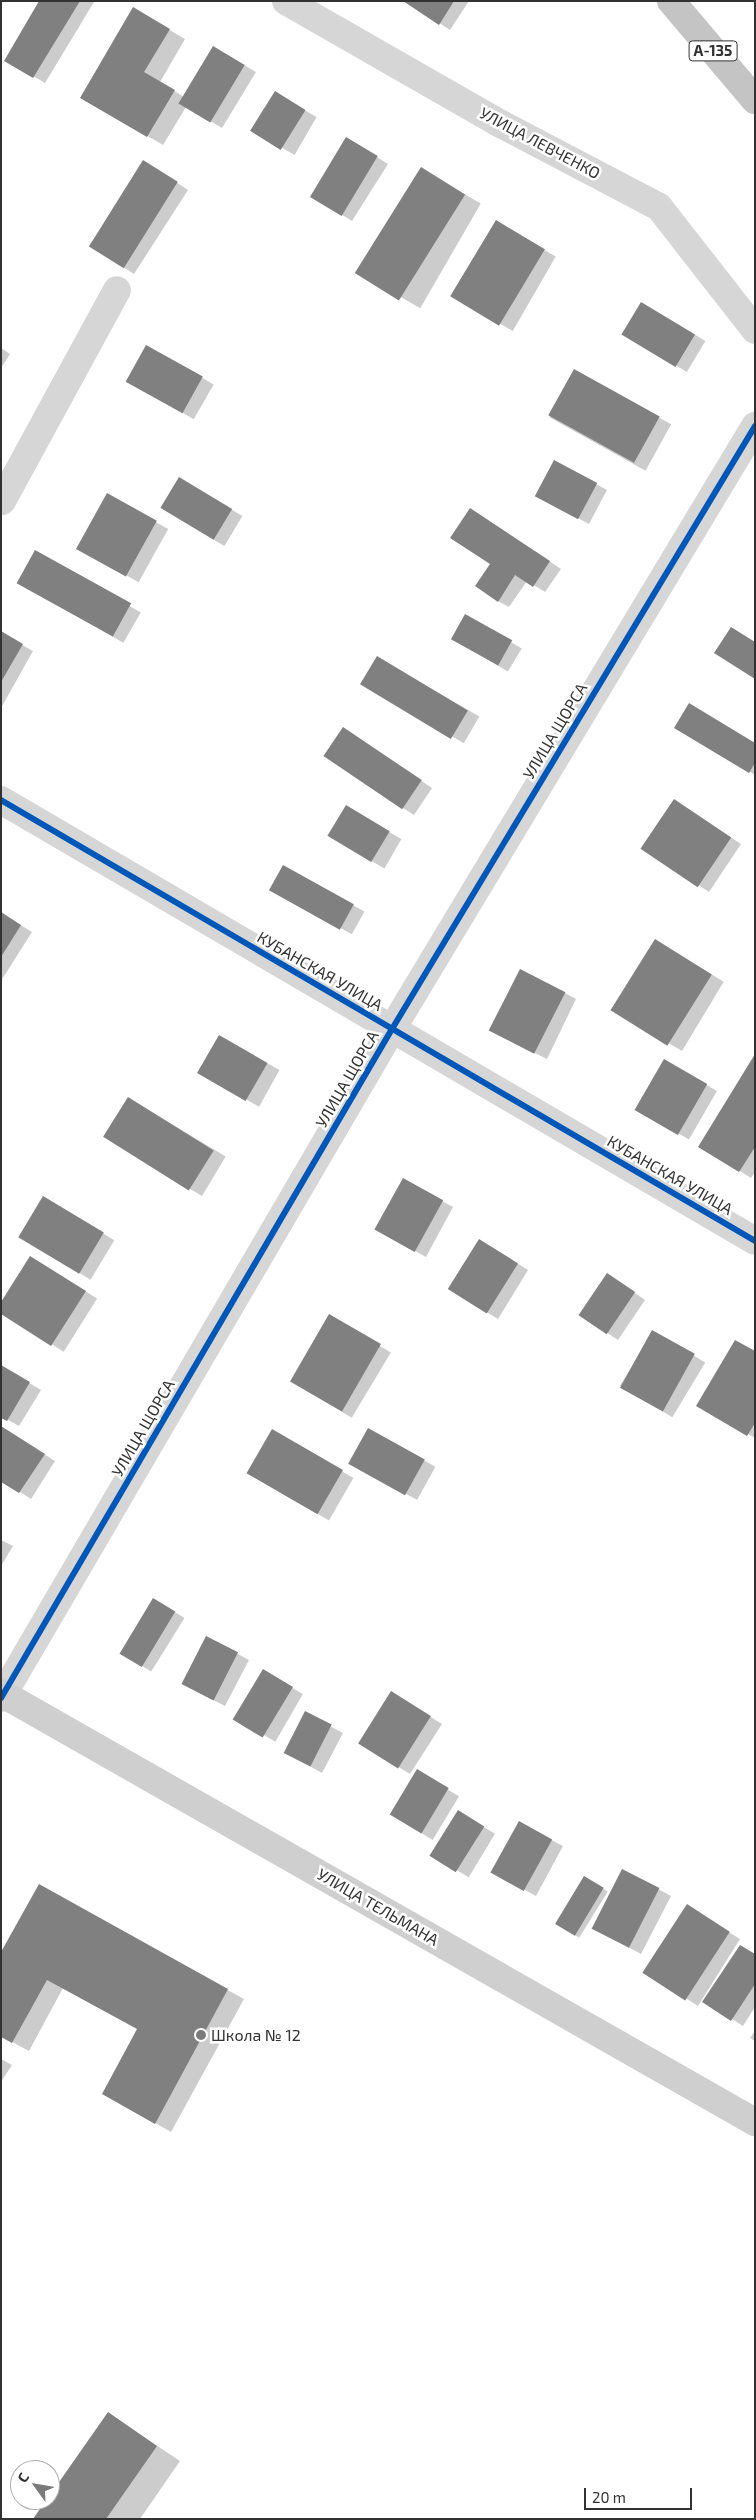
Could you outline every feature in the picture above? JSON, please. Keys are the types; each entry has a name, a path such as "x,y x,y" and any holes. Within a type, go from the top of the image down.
{"highway":[{"name":"А-135","path":"671,1 755,100"}],"street":[{"name":"УЛИЦА ЛЕВЧЕНКО","path":"286,1 501,124 659,208 755,330"},
{"path":"2,502 117,290"},
{"name":"УЛИЦА ЩОРСА","path":"2,1695 392,1029 755,426"},
{"name":"КУБАНСКАЯ УЛИЦА","path":"1,800 755,1241"},
{"name":"УЛИЦА ТЕЛЬМАНА","path":"2,1695 755,2122"}],"building":[{"path":"39,1 80,1 33,78 4,61"},
{"path":"403,1 454,1 439,25"},
{"path":"133,7 170,29 144,72 175,90 147,137 80,98"},
{"path":"213,46 245,65 210,122 178,103"},
{"path":"275,91 306,110 281,150 250,131"},
{"path":"346,137 378,156 342,216 310,197"},
{"path":"143,160 178,182 124,268 89,247"},
{"path":"421,167 465,195 399,301 355,273"},
{"path":"496,220 545,249 499,326 450,296"},
{"path":"641,302 695,334 675,367 621,335"},
{"path":"146,345 203,377 182,413 126,382"},
{"path":"574,369 660,417 634,463 548,415"},
{"path":"554,460 597,483 578,519 535,496"},
{"path":"179,477 232,509 214,540 160,508"},
{"path":"107,493 157,521 126,577 76,549"},
{"path":"470,508 550,561 533,587 515,575 498,602 475,586 490,564 450,538"},
{"path":"35,550 131,603 113,637 17,583"},
{"path":"465,614 512,640 498,666 451,639"},
{"path":"731,627 755,642 755,679 714,653"},
{"path":"1,631 23,644 1,682"},
{"path":"377,656 468,711 451,739 360,684"},
{"path":"689,703 755,743 755,763 749,773 674,728"},
{"path":"343,727 422,780 402,809 323,756"},
{"path":"674,799 731,838 698,887 640,849"},
{"path":"346,805 390,831 371,862 327,836"},
{"path":"283,865 354,904 340,930 269,890"},
{"path":"1,912 21,925 1,957"},
{"path":"655,939 712,975 667,1046 610,1010"},
{"path":"520,969 565,992 534,1054 489,1030"},
{"path":"219,1035 267,1063 245,1101 197,1073"},
{"path":"755,1054 755,1147 739,1172 698,1147"},
{"path":"664,1059 707,1084 678,1135 634,1110"},
{"path":"128,1097 214,1151 189,1190 103,1137"},
{"path":"403,1178 443,1200 415,1252 374,1230"},
{"path":"43,1196 104,1233 79,1274 18,1237"},
{"path":"479,1239 518,1263 487,1313 448,1289"},
{"path":"30,1256 86,1291 51,1346 1,1314 1,1302"},
{"path":"607,1273 635,1292 607,1334 578,1315"},
{"path":"329,1314 381,1344 342,1412 290,1382"},
{"path":"652,1330 695,1354 663,1411 620,1388"},
{"path":"735,1340 755,1351 755,1423 747,1436 696,1406"},
{"path":"1,1365 30,1382 7,1421 1,1418"},
{"path":"1,1426 45,1454 19,1493 1,1482"},
{"path":"368,1428 425,1460 405,1495 348,1464"},
{"path":"272,1429 343,1470 318,1514 247,1473"},
{"path":"153,1598 175,1611 142,1667 120,1654"},
{"path":"206,1636 238,1652 214,1700 181,1684"},
{"path":"263,1669 293,1687 263,1738 233,1720"},
{"path":"391,1691 431,1716 398,1768 358,1744"},
{"path":"305,1711 332,1725 310,1766 284,1753"},
{"path":"417,1769 449,1788 421,1833 390,1814"},
{"path":"458,1810 484,1826 456,1872 429,1856"},
{"path":"519,1821 552,1839 524,1891 490,1873"},
{"path":"622,1869 659,1888 629,1948 592,1929"},
{"path":"584,1876 604,1888 575,1936 555,1924"},
{"path":"39,1884 228,1989 155,2124 102,2094 137,2029 47,1980 12,2043 1,2037 1,1952"},
{"path":"687,1904 730,1932 685,2001 642,1973"},
{"path":"740,1945 755,1954 755,1984 731,2021 702,2002"},
{"path":"108,2412 157,2446 106,2519 33,2519 39,2510 60,2510 60,2481"}],"cycle path":[{"path":"1,1698 392,1029 755,426"},
{"path":"1,800 755,1241"}],"place":[{"name":"Школа № 12","path":"201,2035"}]}
